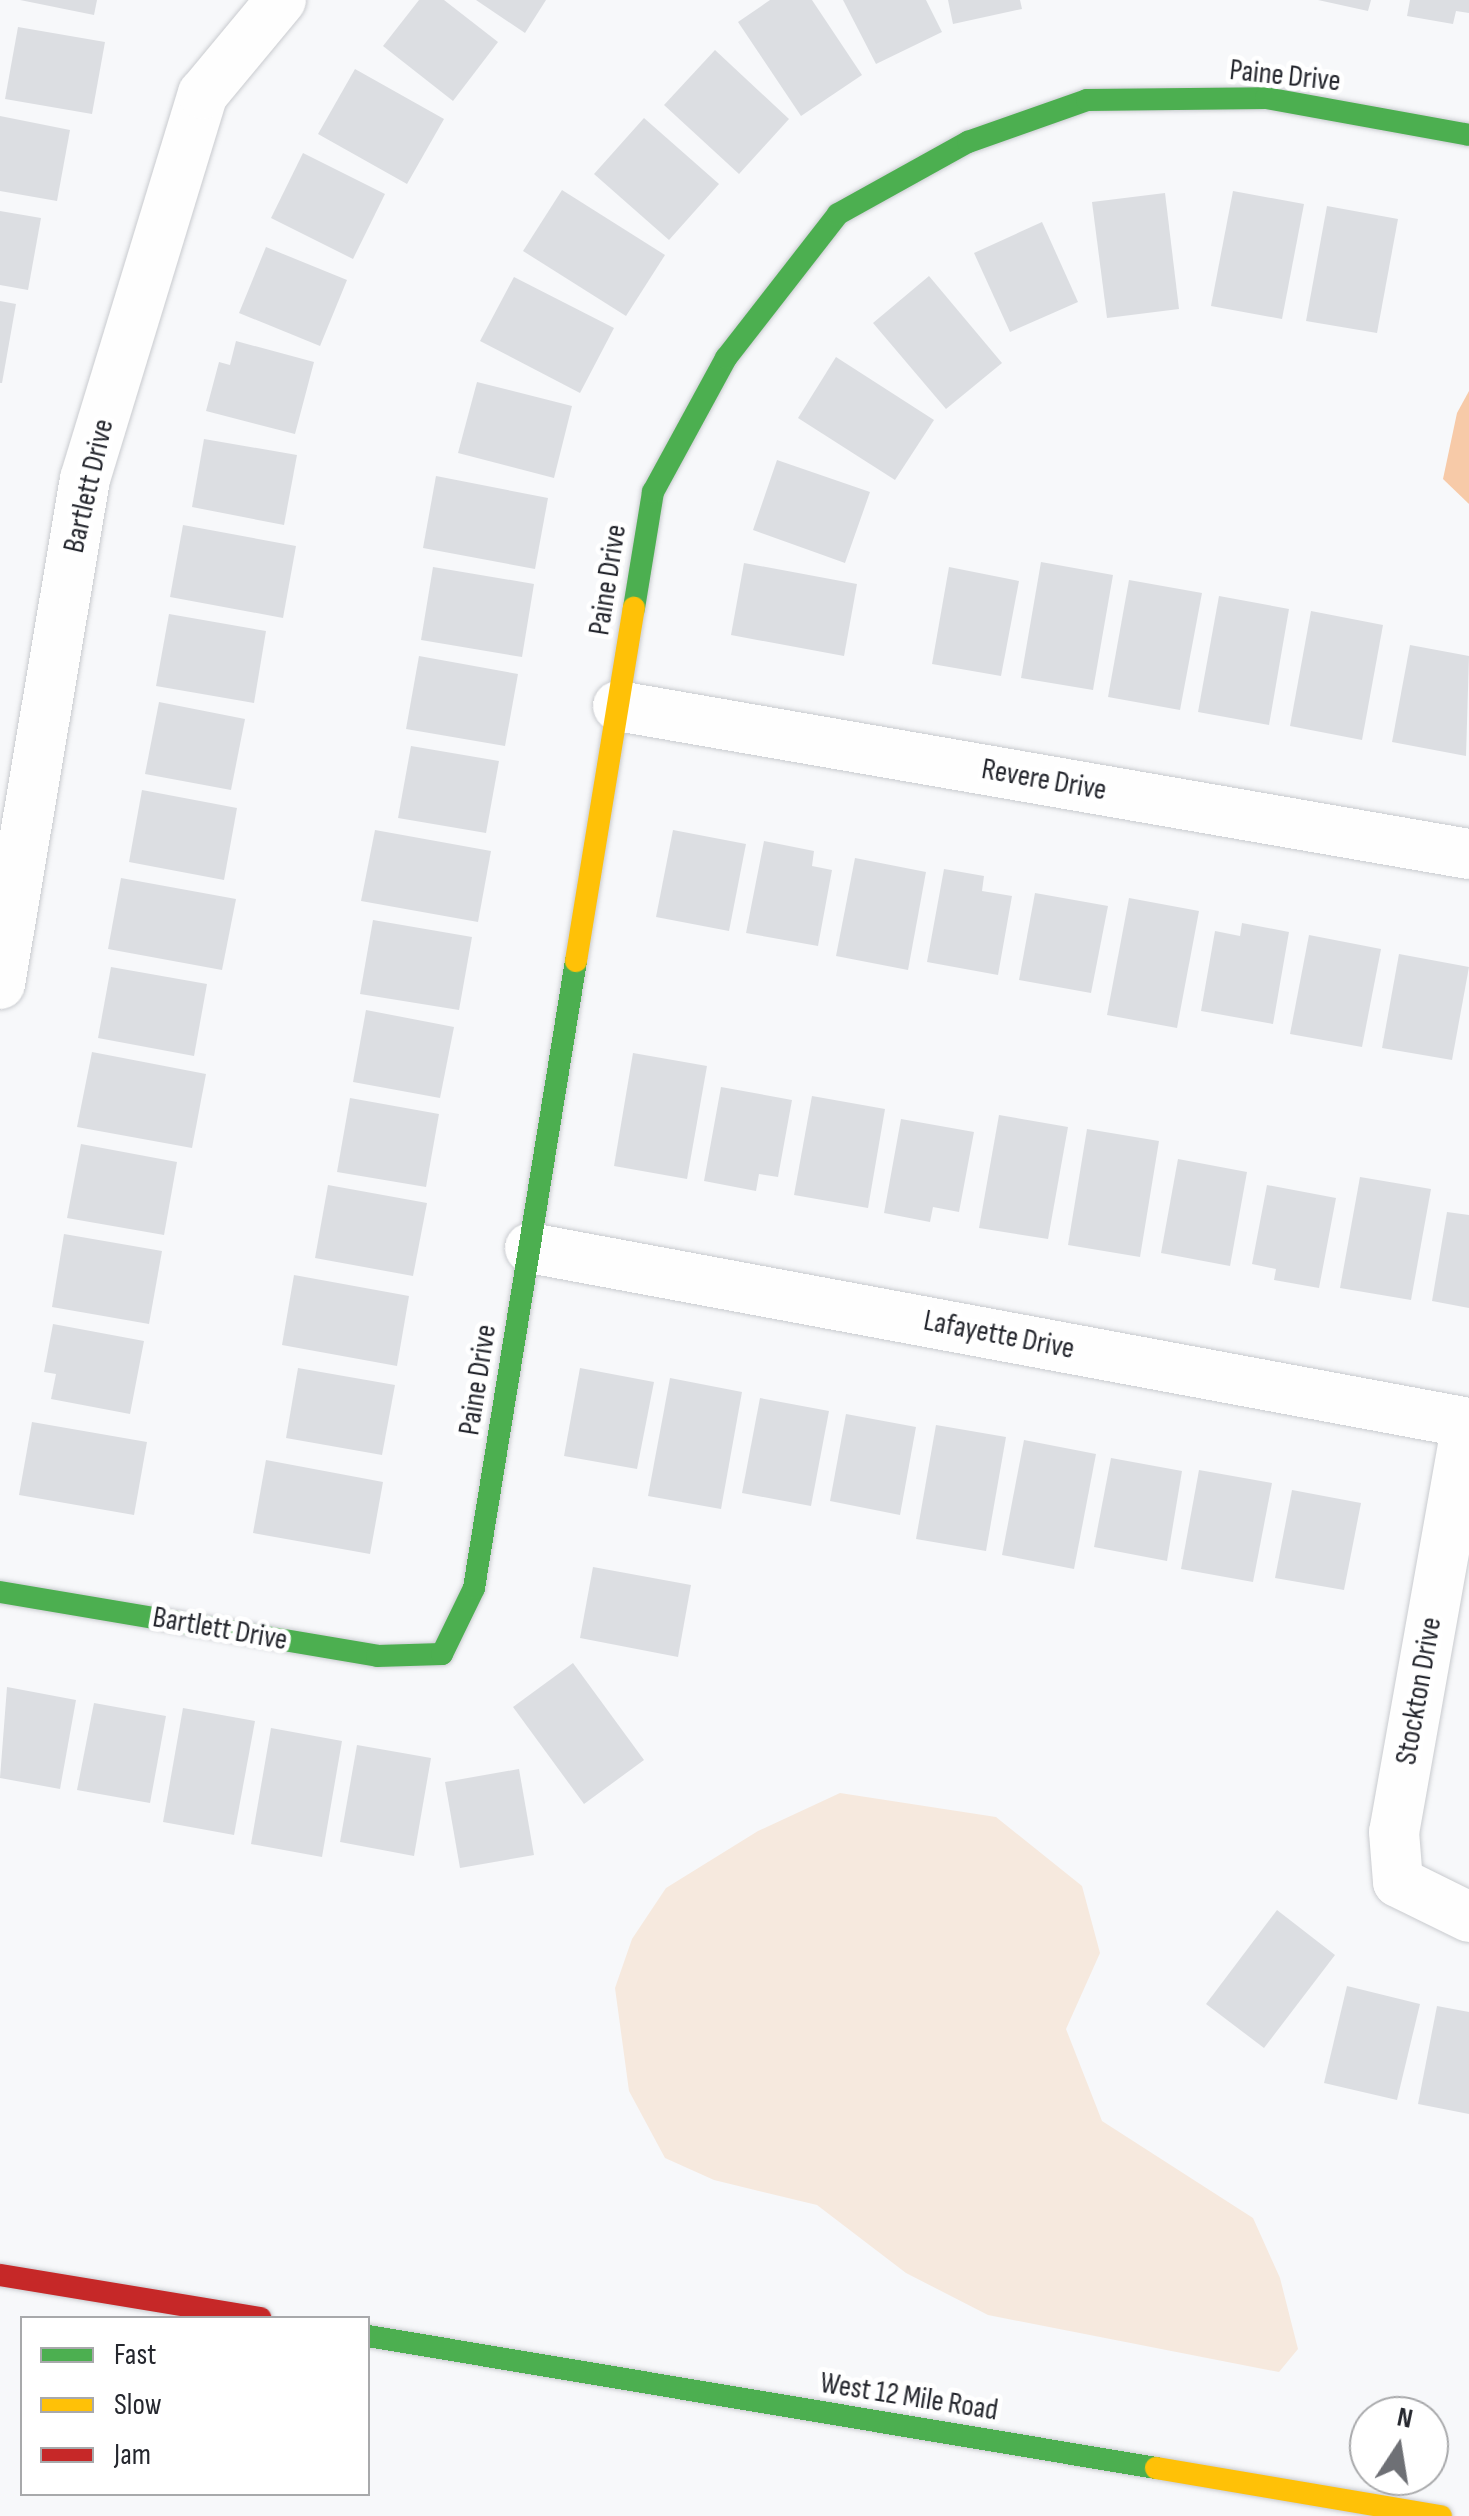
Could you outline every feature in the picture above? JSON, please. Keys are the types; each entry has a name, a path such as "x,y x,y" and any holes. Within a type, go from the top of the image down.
{"street":[{"name":"Bartlett Drive","path":"0,984 85,479 202,94 265,6"},
{"name":"Paine Drive","path":"442,1654 474,1588 653,492 726,358 838,214 968,142 1086,100 1266,98 1469,134"},
{"name":"Revere Drive","path":"618,706 1469,854"},
{"name":"Lafayette Drive","path":"530,1248 1468,1423"},
{"name":"Stockton Drive","path":"1468,1423 1394,1832 1398,1882 1469,1917"},
{"name":"Bartlett Drive","path":"0,1592 376,1656 442,1654"},
{"path":"0,2275 248,2316"},
{"name":"West 12 Mile Road","path":"370,2336 1441,2516"}],"shaded area":[{"path":"1469,391 1469,504 1443,479 1457,413"},
{"path":"840,1793 996,1817 1082,1886 1100,1953 1066,2029 1102,2121 1253,2218 1280,2278 1298,2349 1279,2372 988,2315 906,2273 817,2205 714,2180 665,2158 629,2091 615,1988 632,1939 666,1888 758,1831"}],"building":[{"path":"20,0 97,0 94,15"},
{"path":"419,0 444,0 498,42 453,101 383,46"},
{"path":"476,0 546,0 525,33"},
{"path":"770,0 812,0 862,75 801,116 738,22"},
{"path":"843,0 926,0 942,32 876,64"},
{"path":"948,0 1020,0 1022,9 953,24"},
{"path":"1318,0 1371,0 1368,11"},
{"path":"1410,0 1469,0 1469,13 1456,11 1453,24 1407,16"},
{"path":"18,27 105,42 92,114 5,99"},
{"path":"715,50 789,119 739,174 664,105"},
{"path":"355,69 444,119 407,184 318,134"},
{"path":"0,116 70,130 57,201 0,191"},
{"path":"644,118 719,184 669,240 594,174"},
{"path":"303,153 385,194 353,259 271,218"},
{"path":"562,190 665,255 626,316 523,251"},
{"path":"1233,191 1304,204 1282,319 1211,306"},
{"path":"1165,193 1179,309 1107,318 1092,202"},
{"path":"1327,206 1398,219 1377,333 1306,321"},
{"path":"0,211 41,218 28,290 0,285"},
{"path":"1042,222 1078,302 1010,332 974,253"},
{"path":"266,247 347,280 320,346 239,313"},
{"path":"929,276 1002,363 946,409 873,323"},
{"path":"514,277 614,328 580,393 480,341"},
{"path":"0,301 16,304 2,383 0,383"},
{"path":"236,341 314,362 295,434 206,411 219,362 230,365"},
{"path":"836,357 934,420 895,480 798,418"},
{"path":"477,382 572,406 554,478 458,453"},
{"path":"204,439 297,455 284,525 192,507"},
{"path":"777,460 870,492 845,563 753,530"},
{"path":"436,476 548,498 535,569 423,548"},
{"path":"183,525 296,546 283,618 170,597"},
{"path":"1041,562 1113,575 1093,690 1021,678"},
{"path":"744,563 857,584 844,656 731,635"},
{"path":"433,567 534,584 522,657 421,640"},
{"path":"949,567 1019,581 1001,676 932,664"},
{"path":"1129,580 1202,593 1180,710 1108,697"},
{"path":"1219,596 1289,609 1269,725 1198,712"},
{"path":"1311,611 1383,625 1362,740 1290,726"},
{"path":"169,614 266,631 254,703 156,686"},
{"path":"1410,645 1469,656 1466,756 1392,742"},
{"path":"419,656 518,674 505,746 406,729"},
{"path":"159,702 245,719 231,790 145,774"},
{"path":"411,746 499,761 486,833 398,818"},
{"path":"142,790 237,808 224,880 129,862"},
{"path":"375,830 491,851 478,922 361,901"},
{"path":"673,830 746,844 729,931 656,917"},
{"path":"764,841 814,851 812,866 832,870 818,946 746,933"},
{"path":"855,858 926,872 908,970 836,956"},
{"path":"944,869 984,876 982,891 1012,896 998,975 927,962"},
{"path":"121,878 236,899 222,970 108,949"},
{"path":"1035,893 1108,906 1091,993 1019,980"},
{"path":"1129,898 1199,911 1177,1028 1107,1015"},
{"path":"373,920 472,937 459,1010 360,994"},
{"path":"1242,923 1289,932 1273,1024 1201,1011 1215,931 1240,936"},
{"path":"1309,935 1381,949 1362,1047 1290,1034"},
{"path":"1399,954 1469,967 1452,1060 1382,1048"},
{"path":"111,967 207,984 194,1056 98,1038"},
{"path":"366,1010 454,1027 440,1098 353,1082"},
{"path":"92,1052 206,1074 192,1148 77,1127"},
{"path":"633,1053 707,1066 687,1179 614,1166"},
{"path":"721,1087 792,1100 778,1177 759,1174 756,1191 704,1181"},
{"path":"812,1096 885,1109 868,1208 794,1195"},
{"path":"350,1098 439,1114 426,1187 337,1172"},
{"path":"999,1115 1068,1127 1048,1239 979,1228"},
{"path":"901,1119 974,1132 959,1212 933,1207 930,1222 884,1213"},
{"path":"1087,1129 1159,1141 1140,1257 1068,1245"},
{"path":"81,1144 177,1162 164,1235 67,1218"},
{"path":"1178,1159 1247,1172 1230,1266 1161,1253"},
{"path":"1360,1177 1431,1189 1411,1300 1340,1288"},
{"path":"328,1185 427,1203 413,1276 315,1258"},
{"path":"1267,1185 1336,1198 1319,1288 1274,1280 1276,1269 1252,1264"},
{"path":"1447,1212 1469,1215 1469,1308 1432,1301"},
{"path":"64,1234 162,1251 149,1324 52,1307"},
{"path":"294,1275 409,1296 397,1366 282,1345"},
{"path":"53,1324 144,1341 130,1414 51,1399 56,1374 44,1372"},
{"path":"298,1368 395,1385 382,1455 286,1438"},
{"path":"580,1368 654,1382 637,1469 564,1456"},
{"path":"670,1378 742,1392 721,1509 648,1496"},
{"path":"760,1398 829,1411 811,1506 742,1493"},
{"path":"846,1414 916,1427 900,1515 830,1501"},
{"path":"32,1422 147,1442 134,1515 19,1495"},
{"path":"936,1425 1006,1437 986,1551 916,1539"},
{"path":"1024,1440 1096,1454 1074,1569 1002,1555"},
{"path":"1111,1458 1182,1471 1167,1561 1094,1547"},
{"path":"266,1460 383,1482 370,1554 253,1533"},
{"path":"1199,1470 1272,1483 1253,1582 1181,1569"},
{"path":"1292,1490 1361,1503 1344,1590 1275,1578"},
{"path":"593,1567 691,1585 678,1657 580,1638"},
{"path":"573,1663 644,1760 584,1804 513,1707"},
{"path":"7,1687 76,1700 60,1789 0,1778"},
{"path":"94,1703 166,1716 150,1803 77,1790"},
{"path":"183,1708 255,1721 234,1835 163,1822"},
{"path":"271,1728 342,1741 322,1857 251,1844"},
{"path":"357,1745 431,1758 414,1856 340,1842"},
{"path":"519,1769 534,1855 460,1868 445,1782"},
{"path":"1277,1910 1335,1955 1264,2048 1206,2004"},
{"path":"1347,1986 1420,2004 1397,2100 1324,2083"},
{"path":"1437,2006 1469,2012 1469,2114 1418,2104"}],"traffic: fast":[{"path":"634,608 653,492 726,358 838,214 968,142 1087,100 1266,98 1469,135"},
{"path":"0,1592 377,1656 442,1654 474,1588 576,961"},
{"path":"370,2336 1156,2468"}],"traffic: slow":[{"path":"576,961 634,608"},
{"path":"1156,2468 1441,2516"}],"traffic: jam":[{"path":"0,2275 248,2316"}]}
